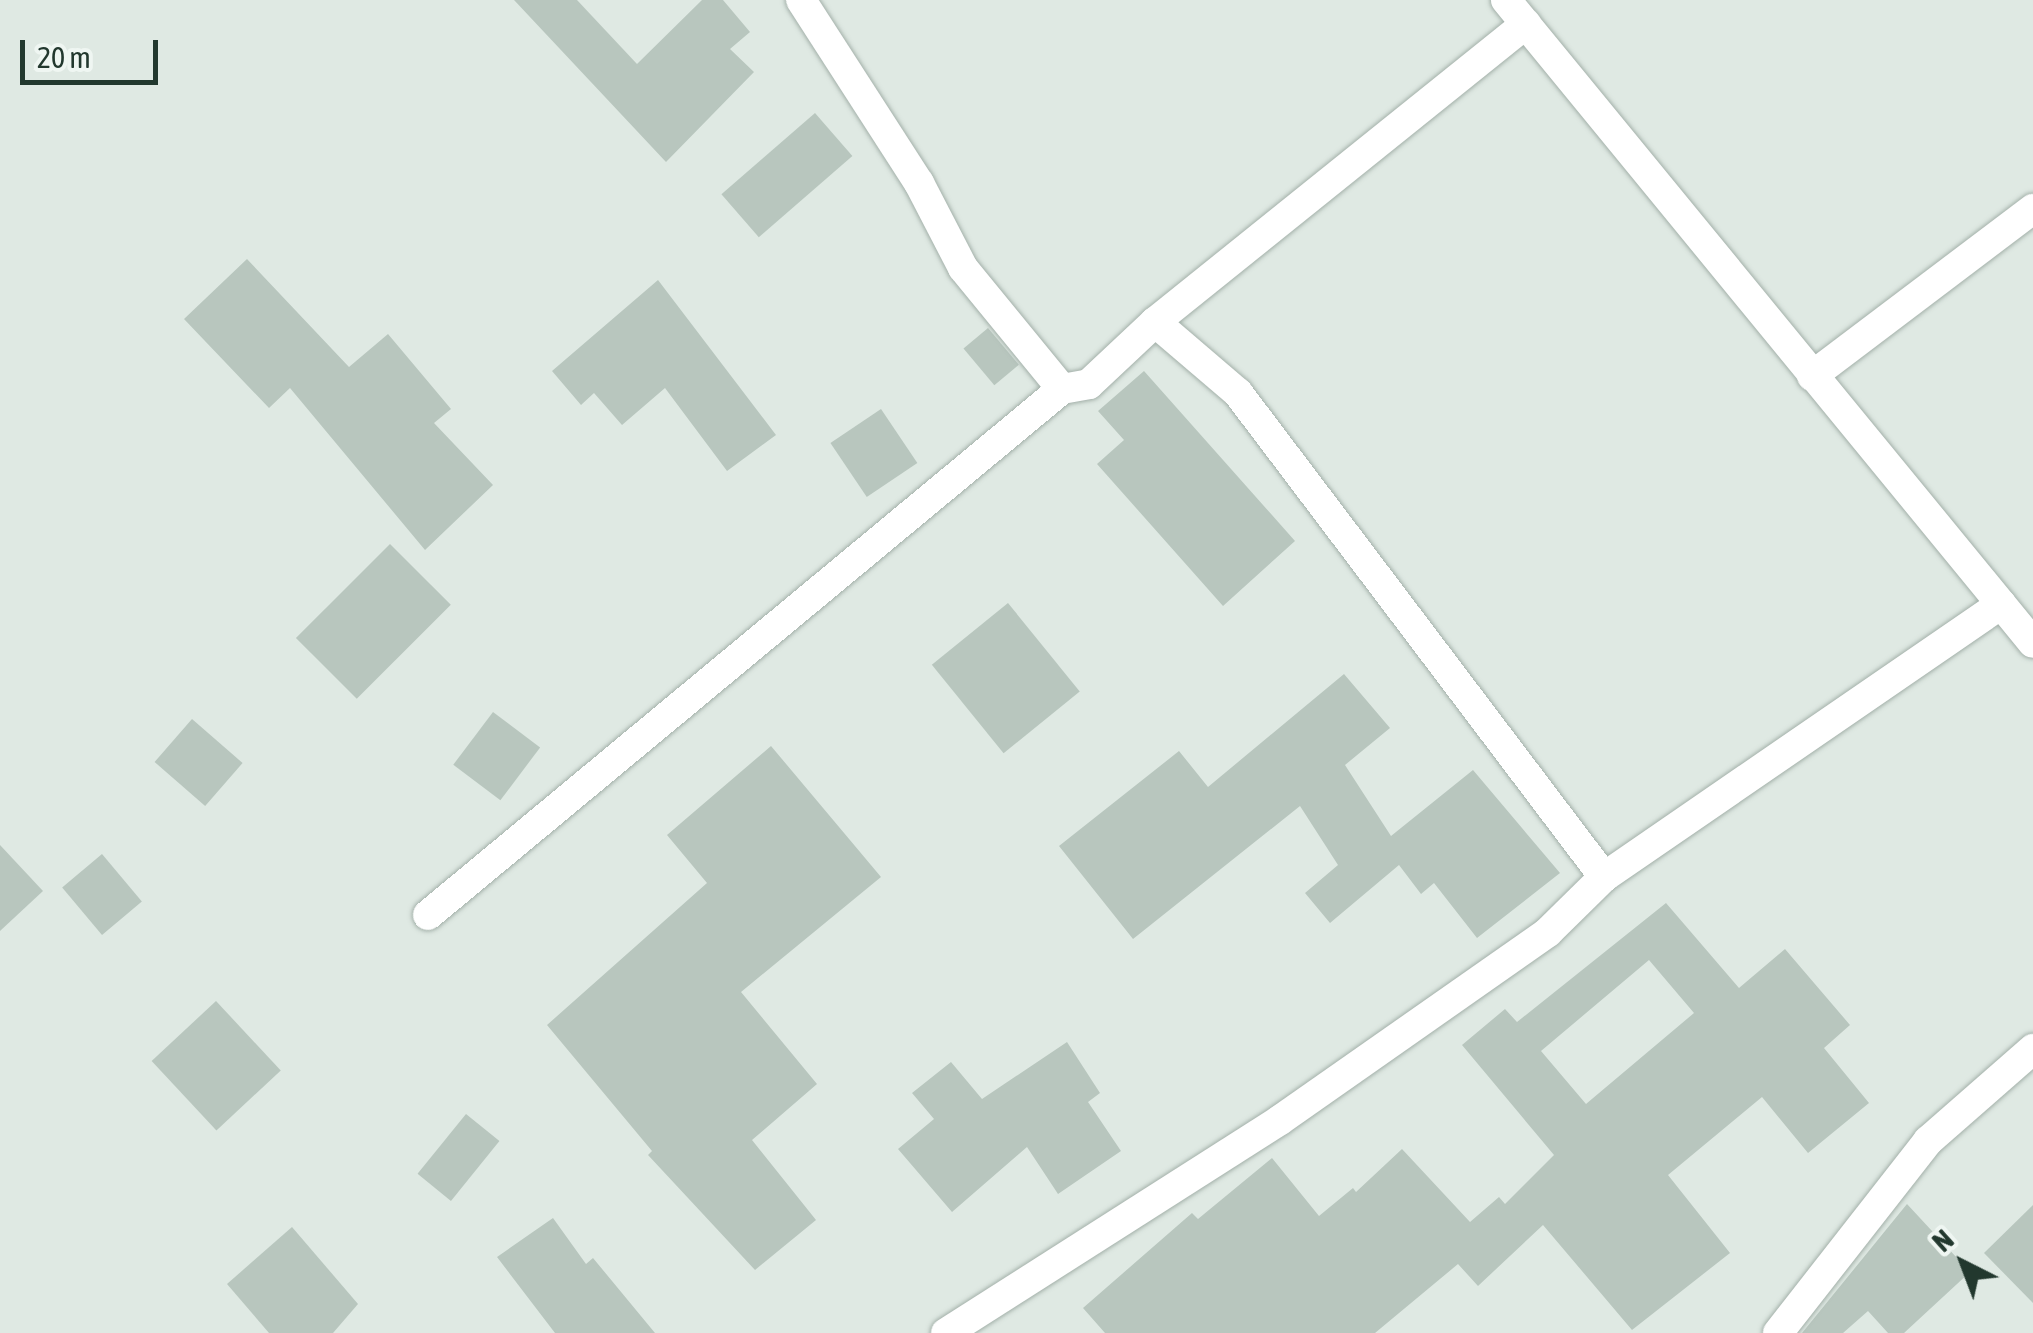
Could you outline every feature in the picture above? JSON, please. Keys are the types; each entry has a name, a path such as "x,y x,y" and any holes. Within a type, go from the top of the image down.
{"street":[{"path":"801,0 919,183 963,268 1062,389"},
{"path":"1506,0 2033,643"},
{"path":"428,916 1062,389 1088,384 1155,322 1526,24"},
{"path":"1812,376 2033,209"},
{"path":"1155,322 1238,394 1604,877"},
{"path":"946,1333 1280,1120 1548,932 1604,877 2001,604"},
{"path":"1778,1333 1928,1141 2033,1049"}],"building":[{"path":"514,0 577,0 637,64 702,0 723,0 750,32 730,49 754,72 666,162"},
{"path":"815,113 852,156 759,237 721,194"},
{"path":"247,259 349,367 388,334 451,409 434,423 493,485 425,550 290,388 269,408 184,319"},
{"path":"658,280 776,435 727,471 665,388 622,425 594,393 581,405 552,371"},
{"path":"988,328 1019,365 994,385 963,349"},
{"path":"1144,371 1295,541 1223,606 1097,464 1124,440 1098,411"},
{"path":"881,409 917,463 867,497 830,443"},
{"path":"390,544 451,605 357,699 296,638"},
{"path":"1008,603 1080,692 1004,753 932,665"},
{"path":"1344,674 1390,728 1345,765 1391,836 1473,770 1560,873 1477,938 1434,883 1421,894 1399,865 1330,923 1305,893 1338,865 1300,806 1133,939 1059,846 1179,751 1208,787"},
{"path":"493,712 540,748 500,800 453,765"},
{"path":"192,719 243,763 205,806 155,762"},
{"path":"771,746 881,877 741,992 817,1084 752,1140 816,1220 755,1270 648,1155 652,1151 547,1025 707,883 667,835"},
{"path":"0,845 43,891 0,931"},
{"path":"102,854 142,901 102,935 62,887"},
{"path":"1666,903 1739,988 1785,949 1850,1025 1824,1048 1869,1103 1808,1153 1762,1097 1668,1175 1730,1253 1632,1330 1543,1225 1478,1286 1458,1264 1375,1333 1105,1333 1083,1308 1192,1213 1198,1219 1272,1158 1319,1216 1353,1188 1356,1192 1402,1149 1470,1222 1499,1197 1505,1204 1554,1155 1462,1045 1505,1009 1517,1022","holes":["1649,960 1694,1013 1586,1104 1541,1051"]},
{"path":"216,1001 281,1070 216,1130 152,1061"},
{"path":"1067,1042 1100,1093 1088,1102 1121,1151 1058,1194 1027,1147 952,1212 898,1149 934,1119 912,1093 951,1062 982,1099"},
{"path":"466,1114 499,1141 451,1201 418,1174"},
{"path":"1907,1204 1970,1272 1904,1333 1888,1333 1868,1311 1843,1333 1802,1333"},
{"path":"2033,1205 2033,1303 1984,1253"},
{"path":"553,1218 586,1264 593,1258 655,1333 555,1333 497,1257"},
{"path":"292,1227 358,1304 333,1333 269,1333 227,1284"}]}
